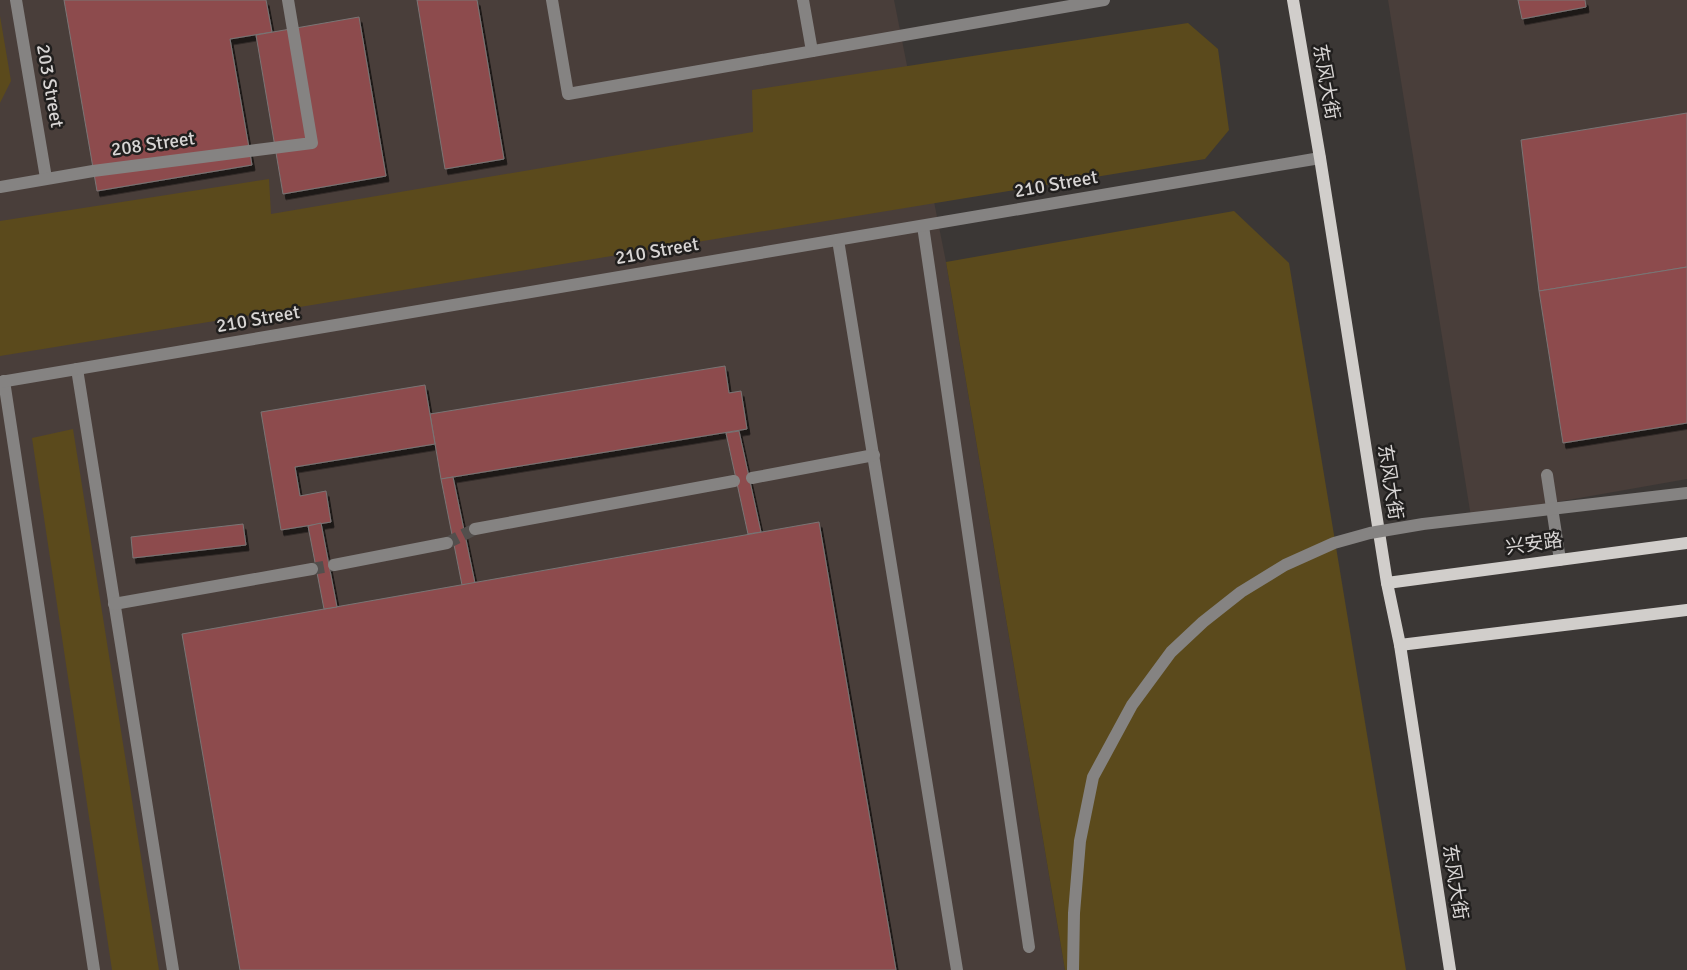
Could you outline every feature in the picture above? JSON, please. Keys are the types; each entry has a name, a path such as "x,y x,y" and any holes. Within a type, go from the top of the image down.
{"main road":[{"name":"东风大街","path":"1293,0 1320,158 1387,583 1400,645 1450,970"},
{"name":"兴安路","path":"1387,583 1687,543"},
{"path":"1400,645 1687,610"}],"lane":[{"name":"203 Street","path":"16,0 46,178"},
{"name":"208 Street","path":"0,187 46,178 312,143 288,0"},
{"path":"552,0 568,94 1104,0"},
{"path":"803,0 812,51"},
{"name":"210 Street","path":"2,381 1320,158"},
{"path":"923,226 1029,947"},
{"path":"838,240 957,970"},
{"path":"77,369 173,970"},
{"path":"2,381 94,970"},
{"path":"752,478 874,455"},
{"path":"1547,475 1560,560"},
{"path":"475,529 734,481"},
{"path":"1073,970 1074,913 1080,841 1093,777 1132,705 1171,652 1202,622 1241,592 1285,565 1334,543 1370,533 1432,523 1687,493"},
{"path":"334,565 447,543"},
{"path":"114,604 312,569"}],"shaded area":[{"path":"0,0 894,0 946,262 1065,970 0,970"},
{"path":"1388,0 1687,0 1687,479 1471,517"},
{"path":"0,16 11,81 0,103"},
{"path":"1188,23 1218,49 1229,130 1205,159 0,356 0,221 269,179 271,214 753,132 752,90"},
{"path":"1234,211 1289,263 1406,970 1065,970 946,262"},
{"path":"73,429 159,970 112,970 32,438"}],"building":[{"path":"64,0 266,0 272,32 230,39 252,165 97,191"},
{"path":"417,0 477,0 504,159 445,169"},
{"path":"1518,0 1585,0 1586,7 1522,19"},
{"path":"359,17 386,176 283,194 256,35"},
{"path":"1687,113 1687,267 1539,291 1521,140"},
{"path":"1687,267 1687,423 1563,443 1539,291"},
{"path":"725,366 729,393 741,391 747,429 441,479 430,414"},
{"path":"425,385 435,444 295,467 300,496 326,491 331,522 281,530 261,412"},
{"path":"739,431 761,532 748,534 726,433"},
{"path":"453,477 475,583 462,585 441,479"},
{"path":"819,522 896,970 240,970 182,634"},
{"path":"321,523 337,607 324,609 308,526"},
{"path":"243,524 246,545 133,558 131,537"}],"tunnel":[{"path":"447,543 475,529"},
{"path":"312,569 334,565"}]}
